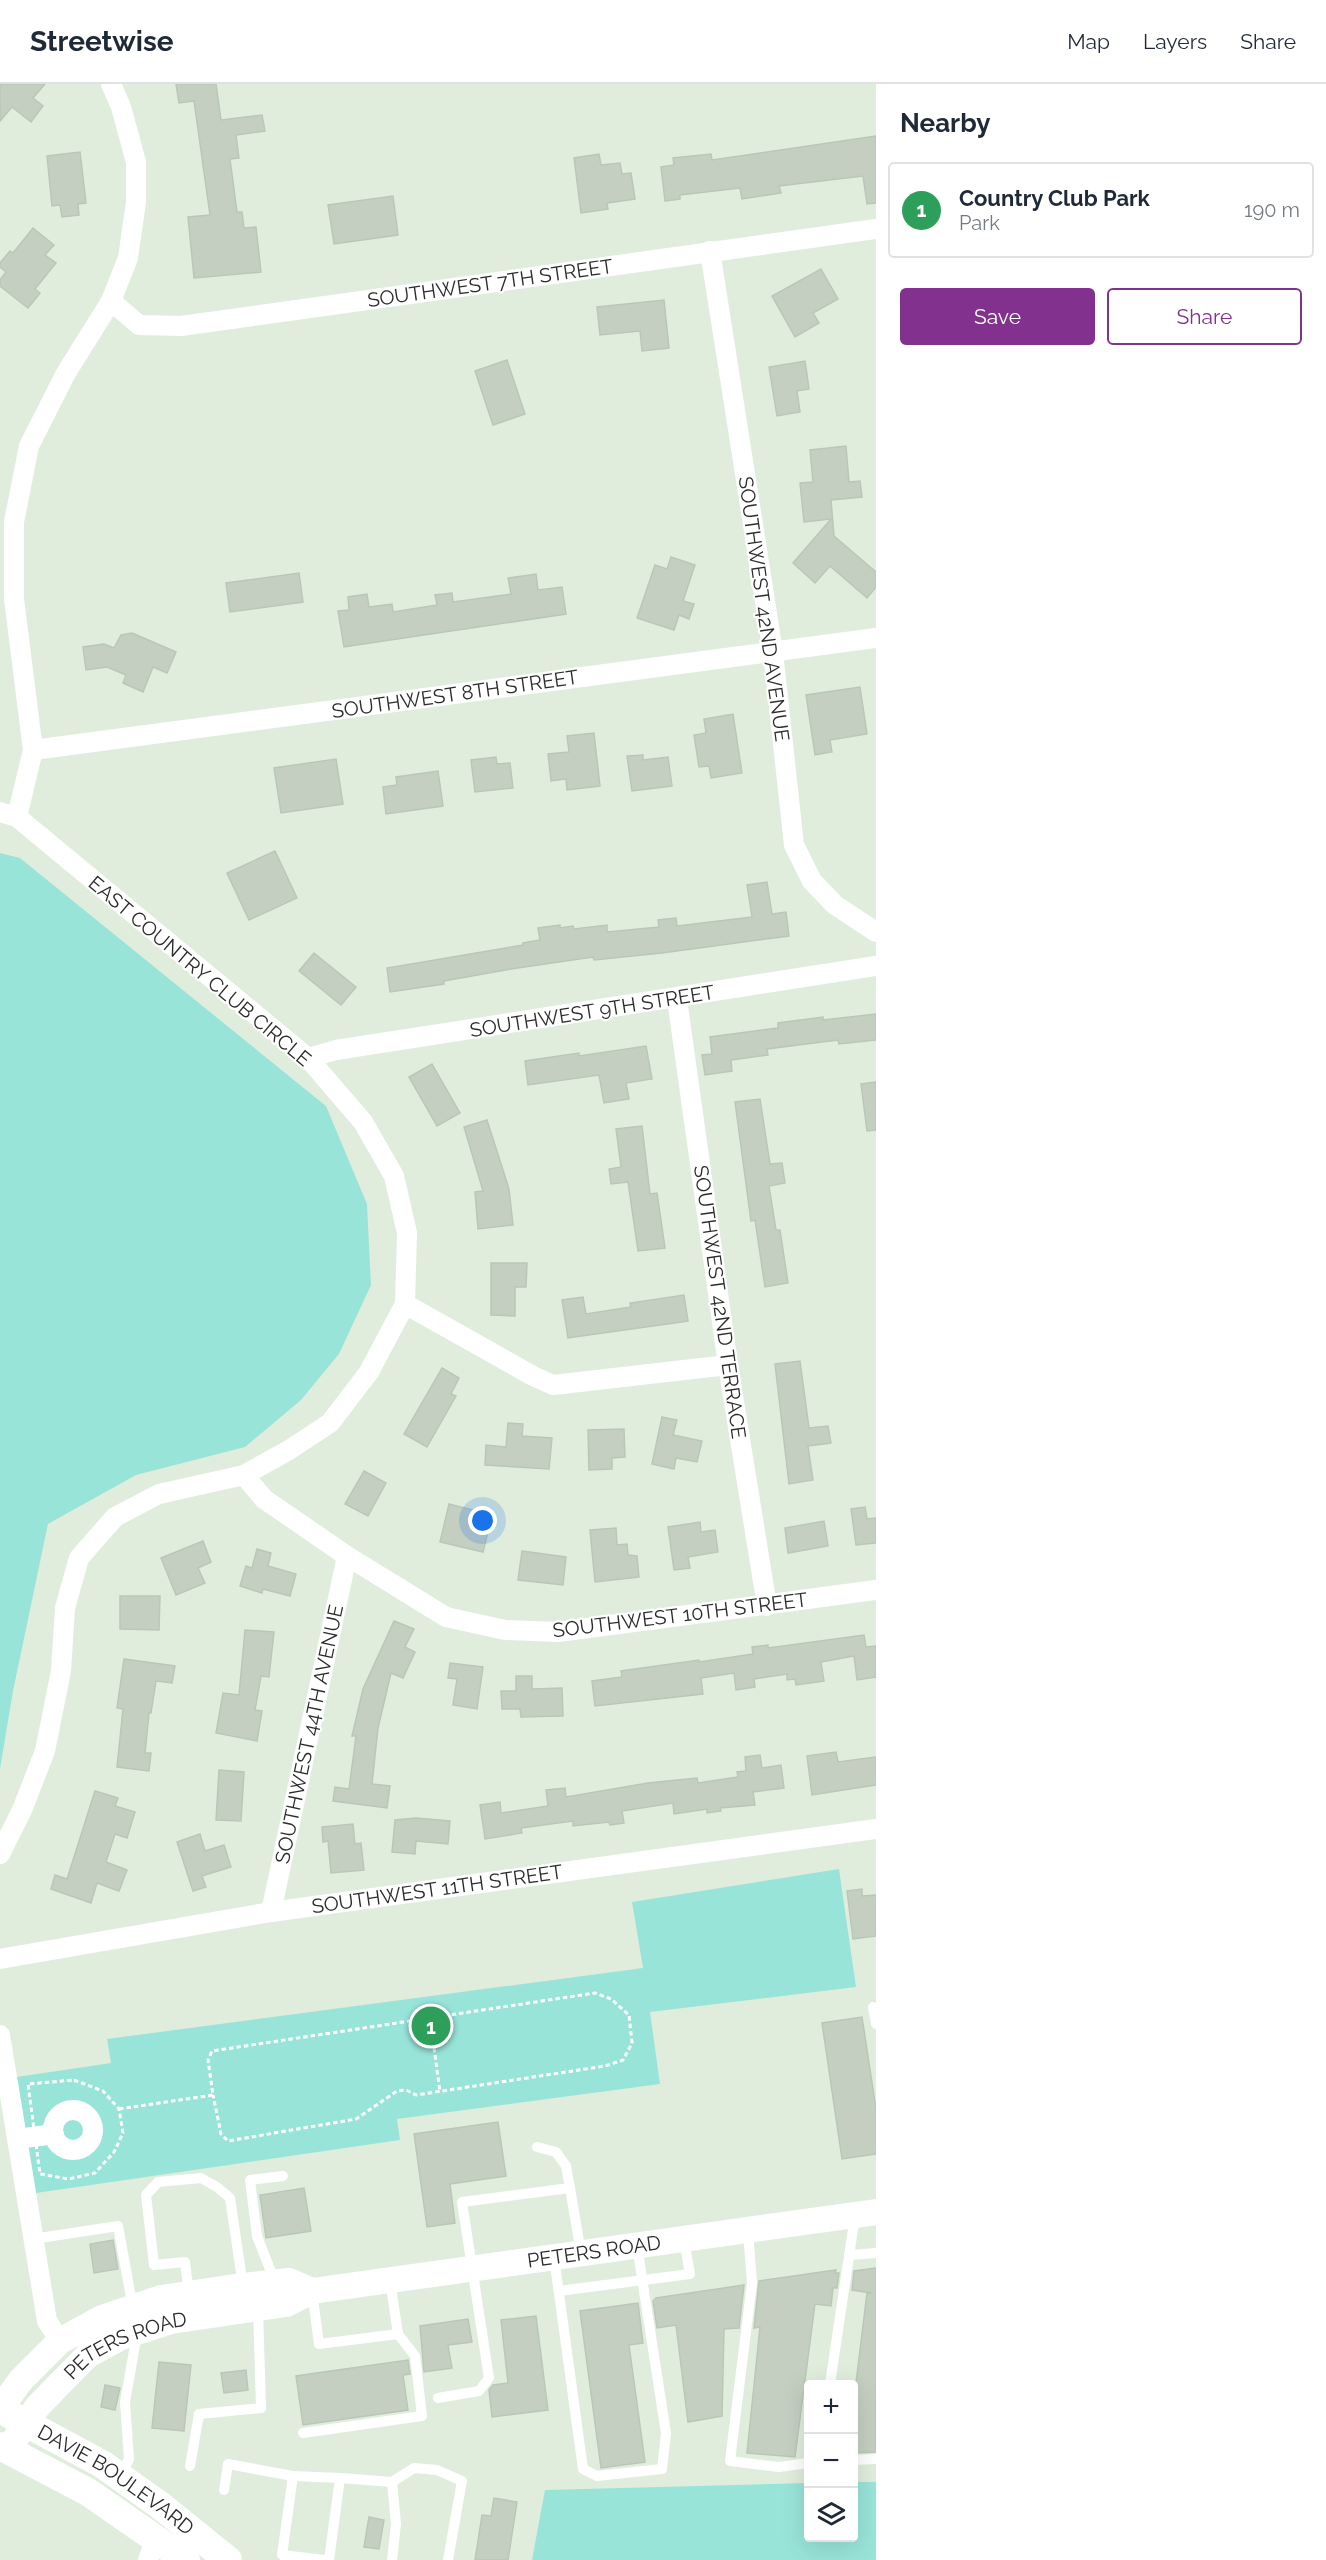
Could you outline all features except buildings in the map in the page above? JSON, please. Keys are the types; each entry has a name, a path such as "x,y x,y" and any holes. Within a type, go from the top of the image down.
{"main road":[{"name":"DAVIE BOULEVARD","path":"0,2409 102,2464 228,2560"},
{"name":"DAVIE BOULEVARD","path":"4,2448 88,2492 152,2550 186,2560"},
{"path":"152,2550 186,2541 221,2560"}],"street":[{"path":"8,815 33,750 14,599 14,522 29,446 66,373 111,301 128,258 136,202 136,162 121,107 111,84"},
{"name":"SOUTHWEST 7TH STREET","path":"111,301 139,325 181,326 876,229"},
{"name":"SOUTHWEST 42ND AVENUE","path":"711,252 773,652 794,845 812,881 835,905 876,932"},
{"name":"SOUTHWEST 8TH STREET","path":"33,750 876,638"},
{"name":"EAST COUNTRY CLUB CIRCLE","path":"0,1854 22,1810 45,1751 61,1671 65,1608 79,1558 115,1517 159,1494 244,1475 290,1450 330,1423 369,1372 405,1304 407,1233 394,1176 363,1122 308,1058 8,815"},
{"name":"SOUTHWEST 9TH STREET","path":"308,1058 336,1050 677,999 876,966"},
{"name":"SOUTHWEST 42ND TERRACE","path":"677,999 728,1365 767,1606"},
{"path":"405,1304 532,1376 553,1385 728,1365"},
{"name":"SOUTHWEST 10TH STREET","path":"244,1475 264,1499 347,1556 446,1617 505,1630 558,1632 876,1590"},
{"name":"SOUTHWEST 44TH AVENUE","path":"271,1912 347,1556"},
{"name":"SOUTHWEST 11TH STREET","path":"0,1959 271,1912 876,1829"},
{"path":"0,2035 47,2321 60,2341"},
{"path":"17,2139 54,2134"},
{"name":"PETERS ROAD","path":"0,2409 21,2380 60,2341 102,2318 171,2321 286,2304 312,2291 866,2214"},
{"name":"PETERS ROAD","path":"4,2448 38,2406 88,2355 119,2338 135,2320 161,2298 289,2281 312,2291"}],"lane":[{"path":"873,2007 876,2025"},
{"path":"537,2147 556,2152 566,2166 581,2253"},
{"path":"275,2283 257,2236 250,2180 283,2176"},
{"path":"189,2294 186,2262 154,2265 146,2195 158,2182 201,2178 230,2198 243,2286"},
{"path":"438,2397 479,2391 489,2378 462,2202 570,2188"},
{"path":"831,2380 849,2256 866,2214"},
{"path":"33,2239 118,2226 135,2320 125,2402 129,2459 120,2477"},
{"path":"748,2230 752,2283 730,2461 779,2467 804,2464"},
{"path":"559,2290 690,2274 684,2239"},
{"path":"554,2257 583,2469 597,2476 662,2469 666,2433 638,2246"},
{"path":"849,2256 876,2253"},
{"path":"303,2433 422,2416 415,2356 399,2334 390,2280"},
{"path":"312,2291 319,2344 399,2334"},
{"path":"190,2466 199,2414 261,2409 258,2308"},
{"path":"858,2460 876,2459"},
{"path":"224,2490 228,2464 292,2476 392,2482 414,2468 436,2470 462,2481 448,2560"},
{"path":"292,2476 282,2555 327,2560 340,2478"},
{"path":"392,2482 396,2524 392,2560"}],"path":[{"path":"595,1993 611,1999 629,2015 632,2043 622,2060 605,2066 416,2095 406,2090 397,2091 356,2119 228,2141 220,2134 208,2060 212,2051 430,2018 595,1993"},
{"path":"430,2018 440,2092"},
{"path":"119,2109 213,2095"}],"shaded area":[{"path":"0,853 20,858 326,1106 367,1204 371,1285 339,1354 301,1400 245,1447 136,1475 48,1524 13,1691 0,1769"},
{"path":"839,1869 856,1987 650,2012 660,2084 397,2119 400,2140 36,2193 17,2077 111,2063 107,2039 643,1968 632,1902"},
{"path":"858,2482 876,2482 876,2560 532,2560 545,2490 804,2483 804,2542 858,2542"}],"place":[{"name":"Country Club Park","path":"431,2026"}]}
